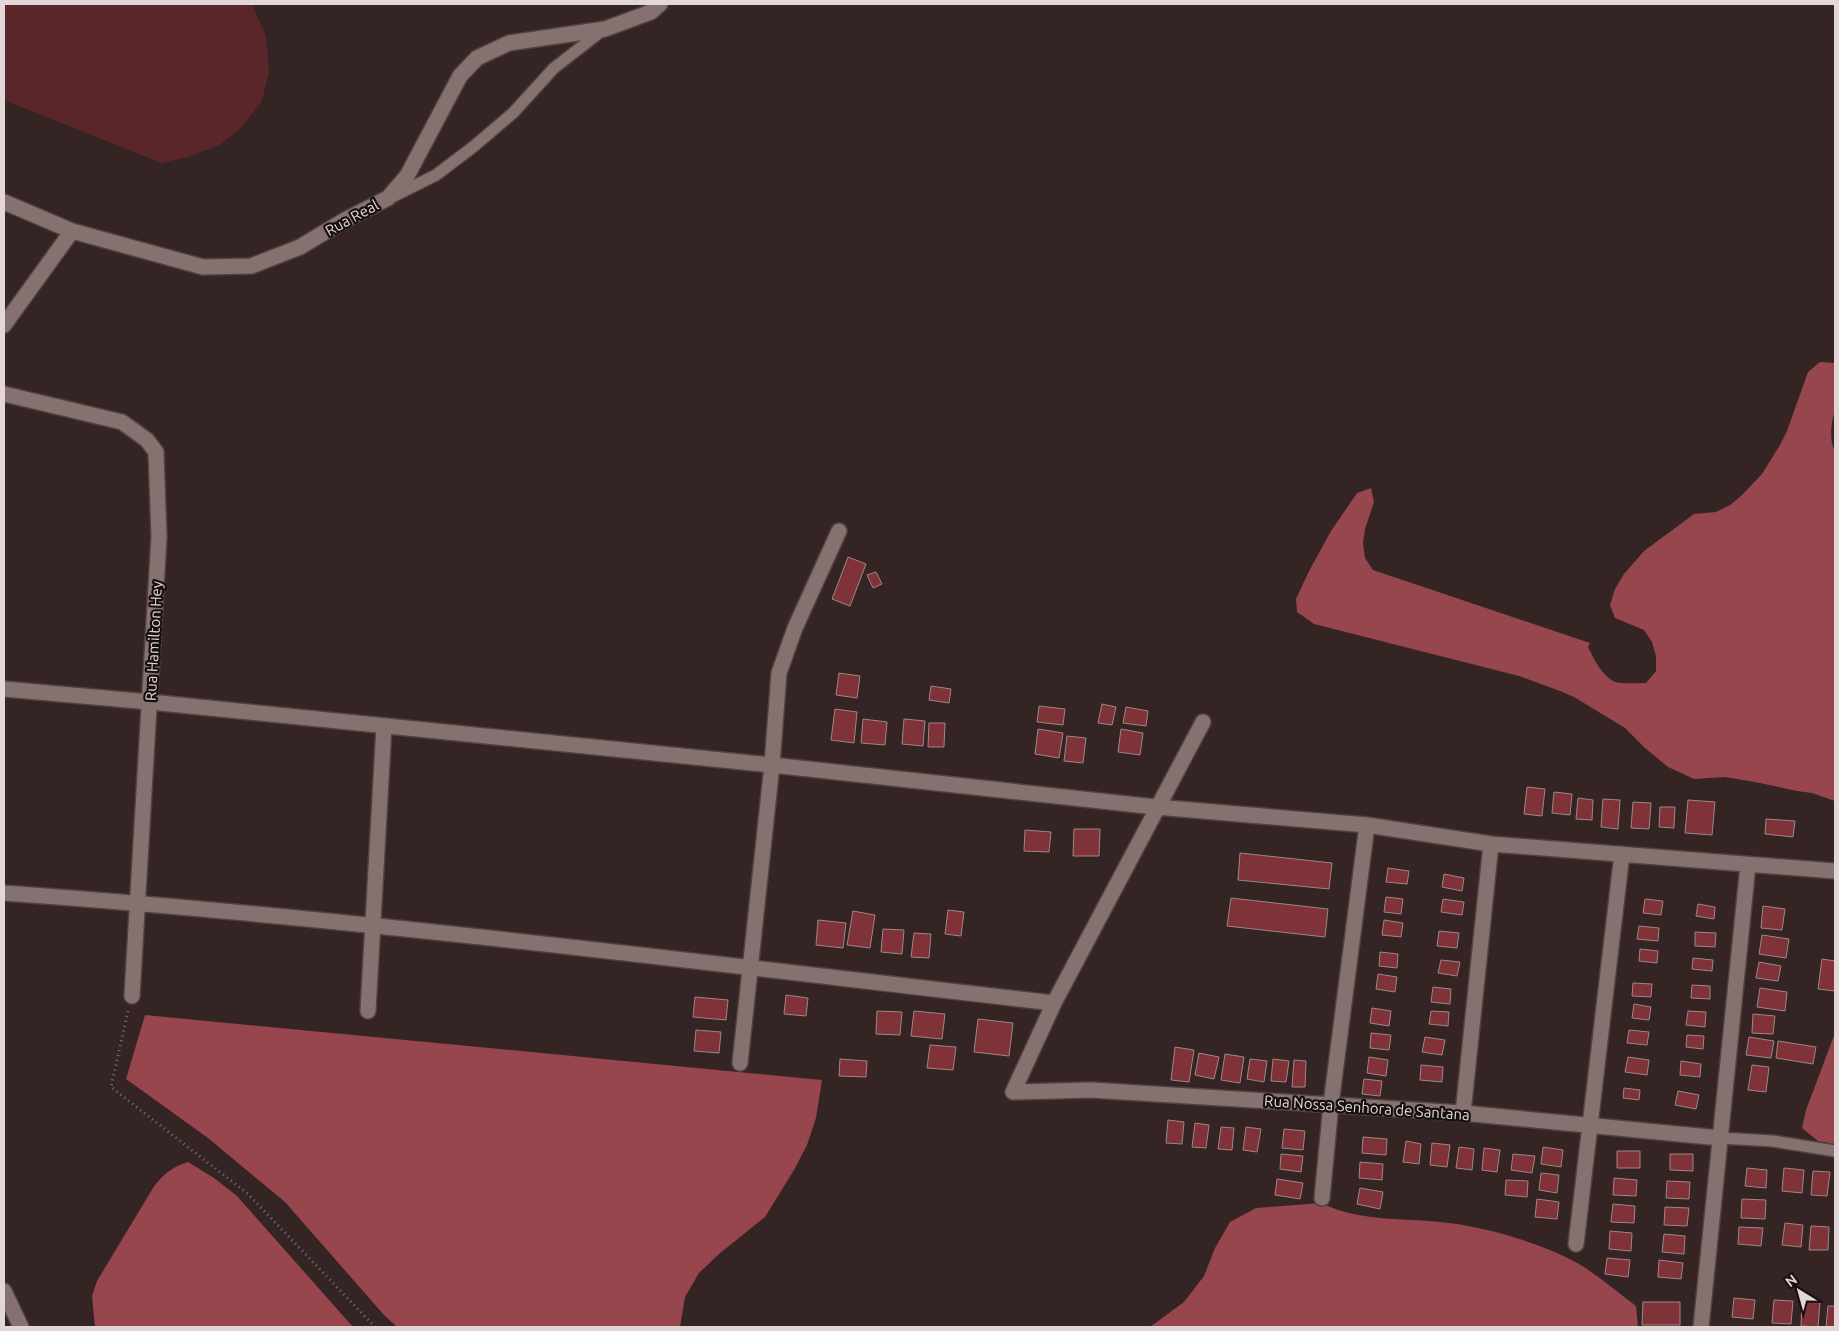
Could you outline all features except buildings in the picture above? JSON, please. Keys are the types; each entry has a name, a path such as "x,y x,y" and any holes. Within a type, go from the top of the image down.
{"street":[{"name":"Rua Real","path":"4,202 72,231 203,268 251,266 300,247 345,220 388,198 407,176 460,76 477,58 509,43 605,29 651,12 660,4"},
{"path":"4,325 72,231"},
{"name":"Rua Hamilton Hey","path":"4,394 122,422 147,440 156,452 159,536 132,996"},
{"path":"740,1063 772,765 779,673 795,628 839,531"},
{"path":"4,689 772,765 1156,807 1367,825 1492,844 1835,871"},
{"path":"4,893 138,902 374,926 1054,1003 1156,807 1203,722"},
{"path":"368,1011 384,726"},
{"path":"1322,1198 1331,1104 1367,825"},
{"path":"1463,1113 1492,844"},
{"path":"1576,1244 1622,854"},
{"path":"1701,1327 1748,865"},
{"name":"Rua Nossa Senhora de Santana","path":"1054,1003 1013,1092 1091,1090 1331,1104 1463,1113 1720,1138"},
{"path":"4,1291 21,1327"}],"lane":[{"path":"388,198 436,175 513,113 554,68 605,29"},
{"path":"1720,1138 1773,1141 1835,1151"}],"path":[{"path":"132,996 111,1087 248,1194 376,1327"}],"shaded area":[{"path":"4,4 252,4 266,36 269,71 262,101 240,129 219,145 188,157 161,163 4,100"},
{"path":"1820,362 1835,363 1835,411 1831,431 1835,451 1835,801 1812,793 1725,777 1694,779 1668,767 1625,728 1574,697 1560,691 1519,676 1314,624 1297,612 1296,599 1331,531 1357,493 1371,488 1374,502 1365,529 1363,543 1365,558 1373,570 1590,643 1588,647 1596,662 1610,679 1621,683 1646,683 1656,671 1656,656 1652,642 1644,630 1615,618 1610,605 1615,589 1624,574 1644,551 1694,514 1716,512 1730,505 1762,474 1787,431 1808,372"},
{"path":"145,1015 822,1080 816,1118 807,1145 794,1170 765,1217 719,1254 699,1273 685,1297 680,1327 397,1327 384,1315 285,1202 208,1138 126,1079"},
{"path":"1835,1033 1835,1144 1818,1141 1802,1128 1806,1110"},
{"path":"188,1162 214,1178 237,1196 353,1327 95,1327 92,1296 97,1281 153,1188 164,1175 177,1166"},
{"path":"1320,1203 1360,1215 1475,1227 1514,1237 1553,1251 1584,1267 1636,1306 1638,1327 1150,1327 1184,1302 1204,1276 1215,1248 1230,1222 1256,1208"}]}
